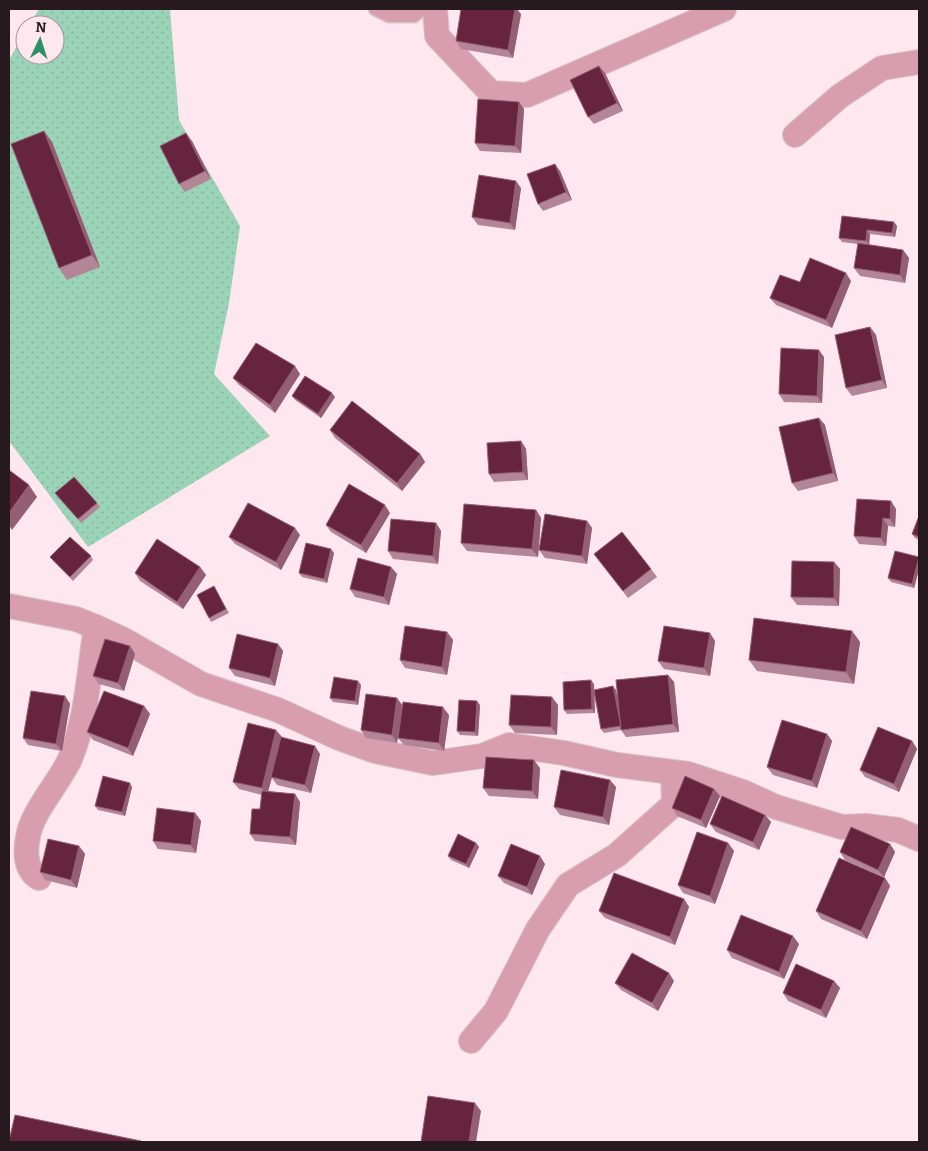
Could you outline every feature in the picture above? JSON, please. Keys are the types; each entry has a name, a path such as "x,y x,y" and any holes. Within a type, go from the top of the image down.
{"street":[{"path":"435,9 437,36 491,92 527,95 724,9"},
{"path":"795,135 840,96 882,68 919,62"},
{"path":"9,606 76,620 96,627 124,640 201,684 278,710 338,738 374,751 433,763 482,756 508,745 564,753 617,765 688,774 743,792 776,807 842,827 866,826 898,830 919,839"},
{"path":"39,878 33,874 26,856 28,834 40,808 59,782 70,757 82,716 96,627"},
{"path":"471,1041 496,1010 538,929 568,885 617,855 674,804 673,772"}],"lane":[{"path":"375,9 389,16 414,16 422,9"}],"green space":[{"path":"39,9 170,9 179,120 240,226 229,303 214,374 270,436 88,547 9,441 9,60 15,50 15,65 65,65 65,15 35,15"}],"building":[{"path":"461,9 515,9 508,50 456,41"},
{"path":"599,66 617,103 588,117 570,80"},
{"path":"478,99 519,102 515,146 475,143"},
{"path":"44,131 92,255 59,268 11,144"},
{"path":"186,133 205,171 179,184 160,146"},
{"path":"555,164 566,192 538,204 527,174"},
{"path":"479,175 516,181 510,223 472,217"},
{"path":"842,216 894,222 892,233 867,230 866,241 839,238"},
{"path":"858,243 903,250 900,275 854,268"},
{"path":"810,258 846,273 826,320 770,298 780,275 800,282"},
{"path":"870,327 882,380 846,388 835,335"},
{"path":"256,343 295,366 270,405 233,378"},
{"path":"781,348 819,350 817,396 779,394"},
{"path":"305,376 332,393 318,414 292,396"},
{"path":"352,401 420,454 397,483 330,430"},
{"path":"819,418 833,473 792,483 779,427"},
{"path":"521,441 523,472 489,474 487,443"},
{"path":"9,470 29,485 9,513"},
{"path":"74,477 97,503 78,519 55,493"},
{"path":"349,484 385,505 361,545 326,525"},
{"path":"857,499 891,501 890,519 883,518 881,538 854,536"},
{"path":"248,503 295,528 276,562 229,537"},
{"path":"464,504 536,510 532,549 461,543"},
{"path":"545,514 587,521 582,556 539,550"},
{"path":"919,516 919,537 912,534"},
{"path":"391,519 436,523 433,556 388,551"},
{"path":"622,532 651,569 623,591 594,554"},
{"path":"70,537 91,556 70,577 50,557"},
{"path":"157,539 200,567 177,602 135,573"},
{"path":"306,543 331,549 324,579 299,573"},
{"path":"895,551 919,557 912,584 888,578"},
{"path":"358,558 391,567 384,597 350,589"},
{"path":"792,561 834,562 834,598 791,597"},
{"path":"214,586 226,609 209,618 197,595"},
{"path":"754,618 852,631 846,672 749,660"},
{"path":"405,626 447,632 442,667 400,660"},
{"path":"664,626 710,633 704,668 658,661"},
{"path":"237,634 278,644 270,678 229,668"},
{"path":"105,639 130,646 118,683 93,676"},
{"path":"668,675 673,724 621,730 616,680"},
{"path":"334,677 358,681 355,701 330,698"},
{"path":"591,680 592,709 564,710 563,682"},
{"path":"613,686 621,726 601,729 594,690"},
{"path":"31,691 65,696 56,744 23,738"},
{"path":"104,691 144,706 128,748 87,732"},
{"path":"366,694 397,698 392,735 361,730"},
{"path":"511,695 552,697 551,727 509,725"},
{"path":"459,700 477,701 475,732 457,731"},
{"path":"403,702 443,707 439,743 398,738"},
{"path":"782,720 827,734 812,781 767,767"},
{"path":"248,723 276,730 262,788 233,782"},
{"path":"878,727 912,741 894,784 860,770"},
{"path":"281,737 315,746 305,785 271,777"},
{"path":"486,757 534,760 532,791 483,788"},
{"path":"561,770 610,780 603,817 554,807"},
{"path":"103,776 130,783 122,812 95,806"},
{"path":"685,776 714,789 701,820 672,808"},
{"path":"262,791 295,794 290,837 250,834 252,809 260,809"},
{"path":"722,796 765,815 753,842 710,824"},
{"path":"157,808 195,813 191,845 153,841"},
{"path":"851,827 890,844 878,870 840,852"},
{"path":"697,832 728,843 710,896 678,885"},
{"path":"458,834 476,843 466,864 448,856"},
{"path":"48,839 79,846 71,880 40,872"},
{"path":"511,844 540,856 527,887 498,876"},
{"path":"839,858 885,878 861,931 816,911"},
{"path":"614,873 684,899 670,937 599,911"},
{"path":"741,915 793,936 779,972 727,950"},
{"path":"632,953 669,973 652,1003 615,983"},
{"path":"796,964 834,981 821,1010 783,993"},
{"path":"428,1096 475,1103 469,1142 421,1142"},
{"path":"15,1115 141,1141 141,1142 9,1141"}]}
